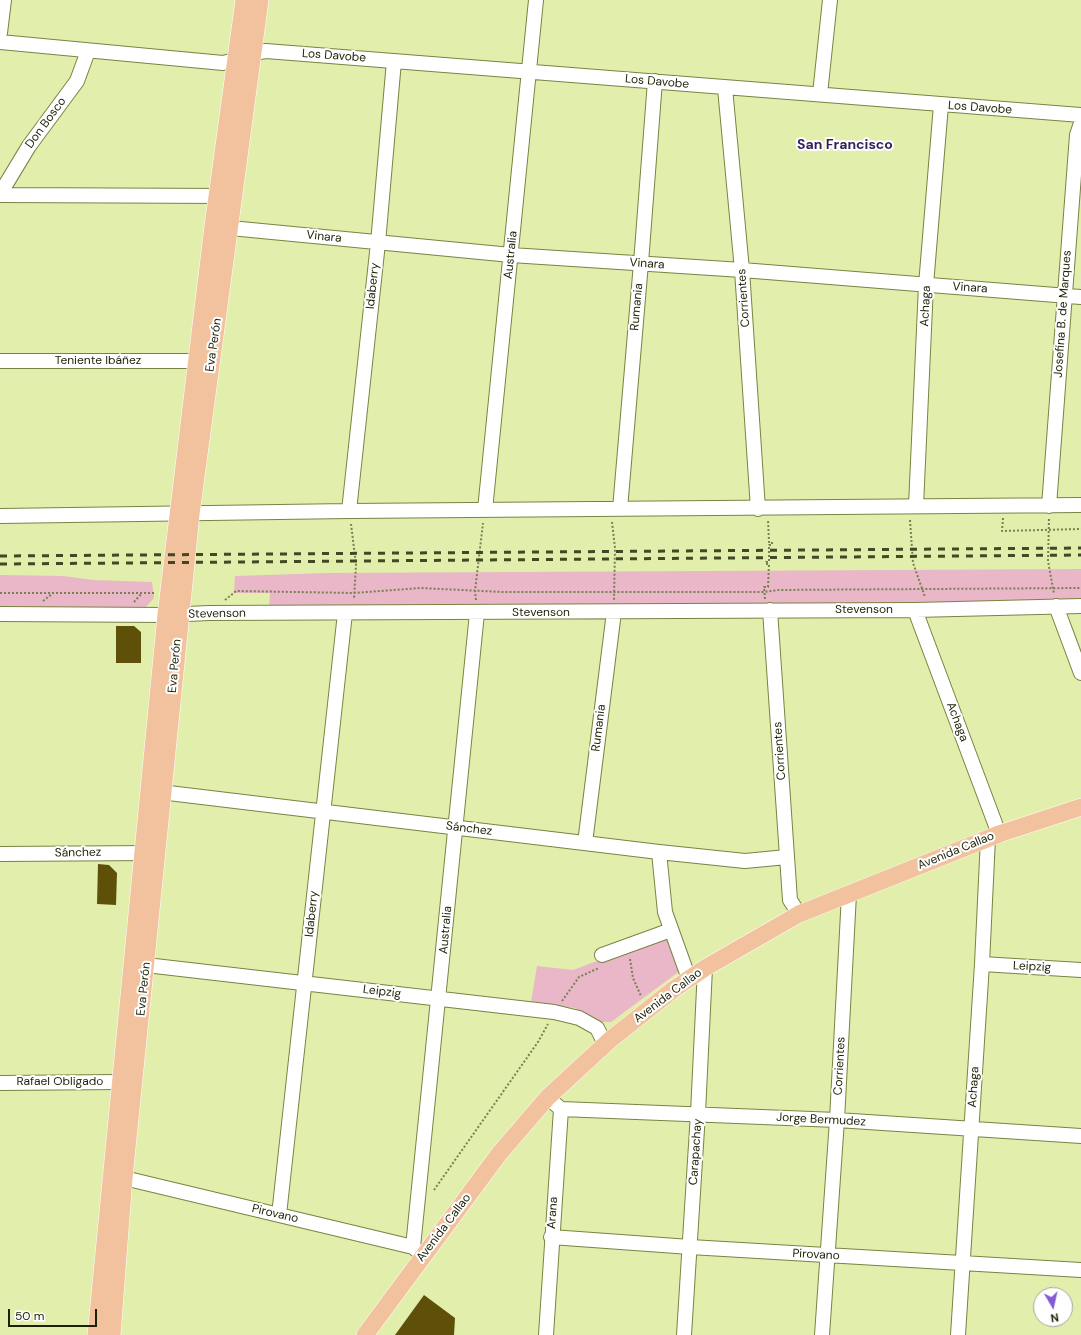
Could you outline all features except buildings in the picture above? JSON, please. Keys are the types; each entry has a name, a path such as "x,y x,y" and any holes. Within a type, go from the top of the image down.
{"main road":[{"name":"Eva Perón","path":"226,196 235,60 244,0"},
{"name":"Eva Perón","path":"96,1335 119,1082 157,792 184,514 226,196 253,53 260,0"},
{"name":"Eva Perón","path":"184,514 197,361 222,227"},
{"name":"Avenida Callao","path":"364,1335 418,1251 548,1097 605,1044 689,979 704,968 799,914 994,836 1081,806"},
{"name":"Eva Perón","path":"112,1335 124,1178 146,965 150,853"}],"street":[{"path":"0,33 4,0"},
{"name":"Australia","path":"485,510 536,0"},
{"path":"820,94 830,0"},
{"name":"Los Davobe","path":"0,42 223,63 253,53 266,51 1081,115"},
{"name":"Don Bosco","path":"0,195 29,146 77,81 88,51"},
{"name":"Idaberry","path":"349,511 378,243 394,61"},
{"name":"Rumania","path":"615,509 641,263 655,81"},
{"name":"Corrientes","path":"725,88 763,509"},
{"name":"Achaga","path":"913,506 926,285 941,105"},
{"name":"Josefina B. de Marques","path":"1049,506 1077,135 1081,123"},
{"path":"0,195 226,196"},
{"name":"Vinara","path":"222,227 511,255 742,270 1081,297"},
{"name":"Teniente Ibáñez","path":"0,361 197,361"},
{"path":"0,516 349,511 763,509 1081,505"},
{"path":"1056,606 1081,672"},
{"name":"Stevenson","path":"0,614 173,615 930,610 1081,606"},
{"name":"Corrientes","path":"770,610 790,900 799,914"},
{"name":"Achaga","path":"915,610 994,836 982,964 958,1335"},
{"name":"Rumania","path":"585,844 614,612"},
{"name":"Idaberry","path":"279,1215 323,811 350,613"},
{"name":"Australia","path":"418,1251 439,999 477,613"},
{"name":"Sánchez","path":"157,792 456,827 585,844 745,861 787,857"},
{"path":"659,852 665,912 689,979"},
{"name":"Sánchez","path":"0,854 150,853"},
{"name":"Corrientes","path":"822,1335 837,1120 849,894"},
{"path":"601,961 671,930"},
{"name":"Leipzig","path":"982,964 1081,970"},
{"name":"Leipzig","path":"146,965 554,1012 579,1018 596,1028 605,1044"},
{"name":"Carapachay","path":"684,1335 698,1113 704,968"},
{"name":"Rafael Obligado","path":"0,1083 119,1082"},
{"path":"548,1097 560,1109"},
{"name":"Jorge Bermudez","path":"560,1109 698,1113 837,1120 971,1130 1081,1136"},
{"name":"Arana","path":"546,1335 560,1109"},
{"name":"Pirovano","path":"124,1178 279,1215 418,1251"},
{"name":"Pirovano","path":"551,1237 690,1247 1081,1270"}],"path":[{"path":"913,506 913,563 930,610"},
{"path":"1003,506 1002,530 1081,529"},
{"path":"1049,506 1048,561 1056,606"},
{"path":"614,612 615,509"},
{"path":"763,509 769,542 772,542 772,545 769,545 769,562 766,562 766,564 769,564 768,587 764,587 766,603 770,610"},
{"path":"477,613 475,591 485,510"},
{"path":"349,511 356,565 354,593 350,613"},
{"path":"0,593 157,593 159,588"},
{"path":"224,601 236,591 354,593 420,588 475,591 614,590 764,592 778,590 1081,588"},
{"path":"629,953 633,978 647,1011"},
{"path":"434,1190 538,1042 554,1012 579,978 601,961"}],"shaded area":[{"path":"1081,569 1081,604 269,608 270,593 234,593 235,576 329,573"},
{"path":"0,575 63,576 93,580 152,582 154,598 144,609 0,609"},
{"path":"667,935 681,970 611,1022 602,1022 590,1018 575,1008 531,1002 537,966 573,970"}],"railway":[{"path":"0,556 1081,548"},
{"path":"0,564 1081,555"}],"district":[{"name":"San Francisco","path":"845,145"}]}
